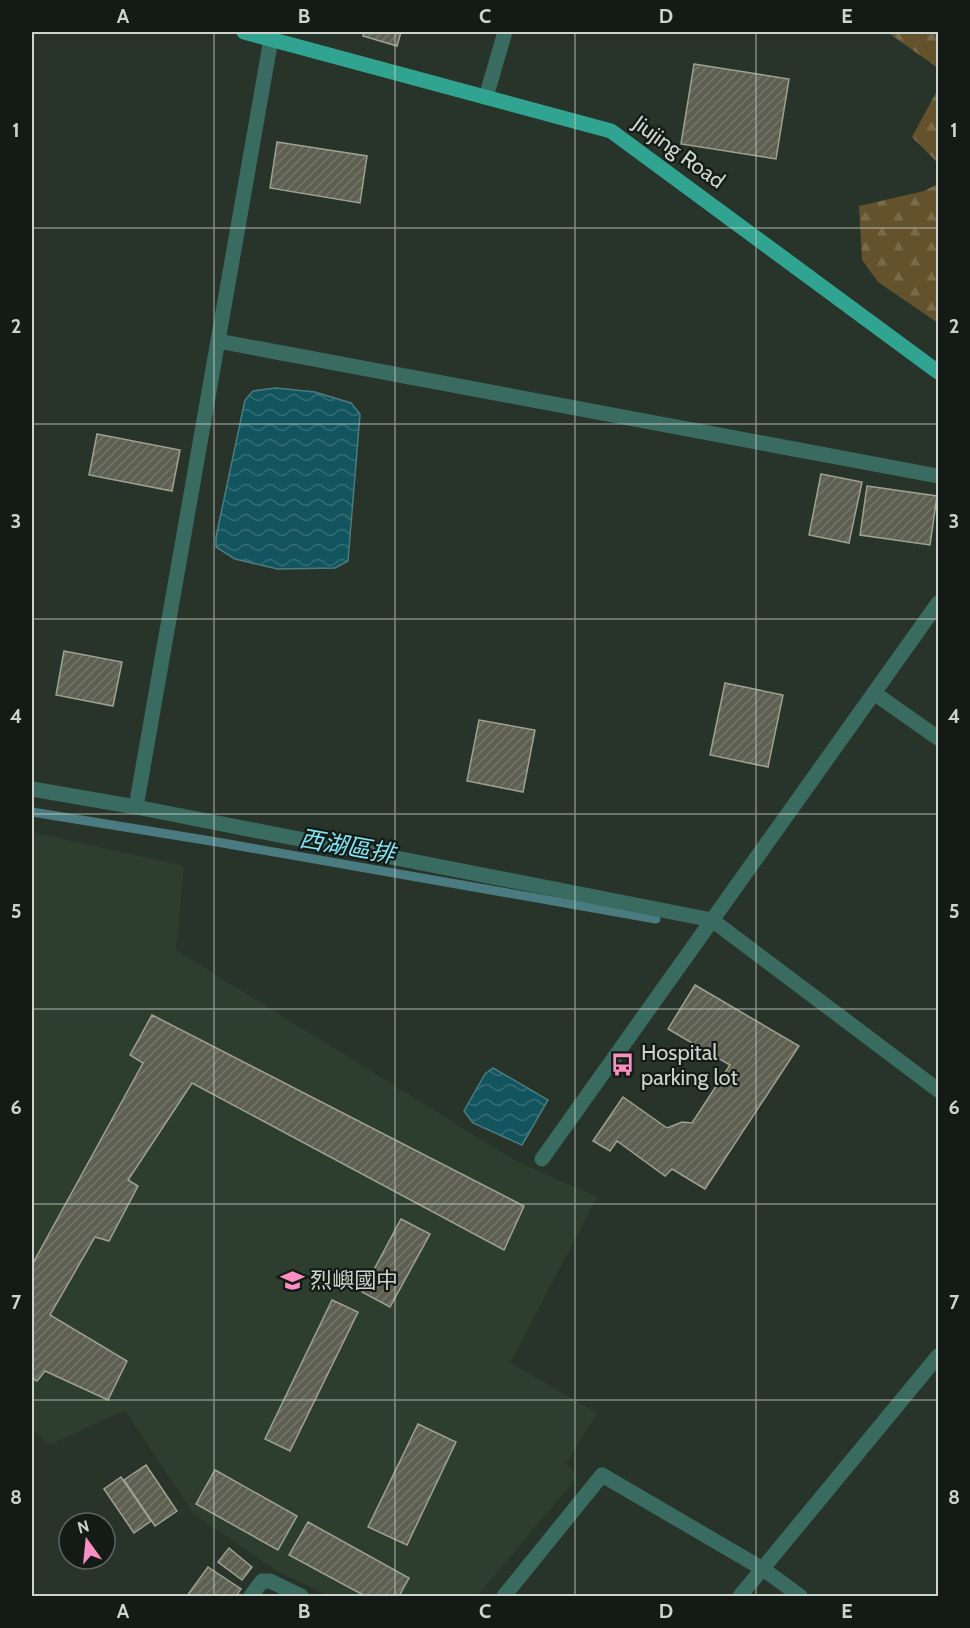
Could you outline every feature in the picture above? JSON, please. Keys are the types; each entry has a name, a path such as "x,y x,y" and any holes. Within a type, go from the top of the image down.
{"main road":[{"name":"Jiujing Road","path":"244,32 611,131 939,372"}],"street":[{"path":"486,97 505,32"},
{"path":"136,807 271,39"},
{"path":"218,342 939,476"},
{"path":"542,1159 939,603"},
{"path":"874,693 939,738"},
{"path":"32,789 136,807 712,920 939,1090"},
{"path":"740,1596 939,1356"},
{"path":"504,1596 602,1475 763,1569 800,1596"},
{"path":"251,1596 262,1581 270,1581 301,1596"}],"shaded area":[{"name":"烈嶼國中","path":"32,832 184,866 176,950 514,1160 597,1197 510,1363 597,1413 566,1463 578,1476 477,1596 329,1596 277,1571 193,1513 125,1410 50,1445 32,1429"}],"green space":[{"path":"887,32 938,32 938,68"},
{"path":"938,89 938,163 912,137"},
{"path":"938,184 938,323 878,282 862,260 859,206 924,191"}],"water":[{"path":"276,388 315,392 351,403 360,414 348,561 335,568 278,569 235,559 216,547 216,537 245,400 253,391"},
{"path":"493,1068 548,1100 522,1145 473,1123 464,1111 485,1074"}],"building":[{"path":"364,32 401,32 397,46 363,36"},
{"path":"694,64 789,79 776,159 681,144"},
{"path":"277,142 367,156 360,203 270,188"},
{"path":"97,434 180,450 172,491 89,475"},
{"path":"821,474 862,482 849,543 809,535"},
{"path":"867,486 937,496 930,545 860,535"},
{"path":"64,651 122,662 113,706 56,695"},
{"path":"725,683 783,695 768,767 710,755"},
{"path":"479,720 535,730 523,792 467,781"},
{"path":"695,985 799,1046 705,1189 672,1169 665,1176 617,1141 610,1151 593,1141 623,1097 667,1128 682,1122 692,1123 730,1065 668,1029"},
{"path":"152,1015 524,1206 504,1250 192,1083 128,1180 138,1186 109,1241 95,1237 50,1315 127,1361 108,1400 45,1371 37,1381 32,1378 32,1265 143,1063 130,1055"},
{"path":"401,1219 430,1234 390,1307 362,1292"},
{"path":"332,1300 358,1312 290,1451 265,1439"},
{"path":"418,1424 456,1442 407,1545 368,1527"},
{"path":"146,1465 177,1511 155,1526 124,1480"},
{"path":"215,1470 297,1516 278,1550 196,1504"},
{"path":"121,1477 151,1521 134,1533 104,1489"},
{"path":"308,1522 409,1578 399,1596 365,1596 289,1555"},
{"path":"229,1548 252,1567 242,1580 218,1562"},
{"path":"208,1567 241,1589 236,1596 187,1596"}],"waterway":[{"name":"西湖區排","path":"32,812 656,919"}],"place":[{"name":"Hospital parking lot","path":"623,1065"},
{"name":"烈嶼國中","path":"292,1280"}]}
